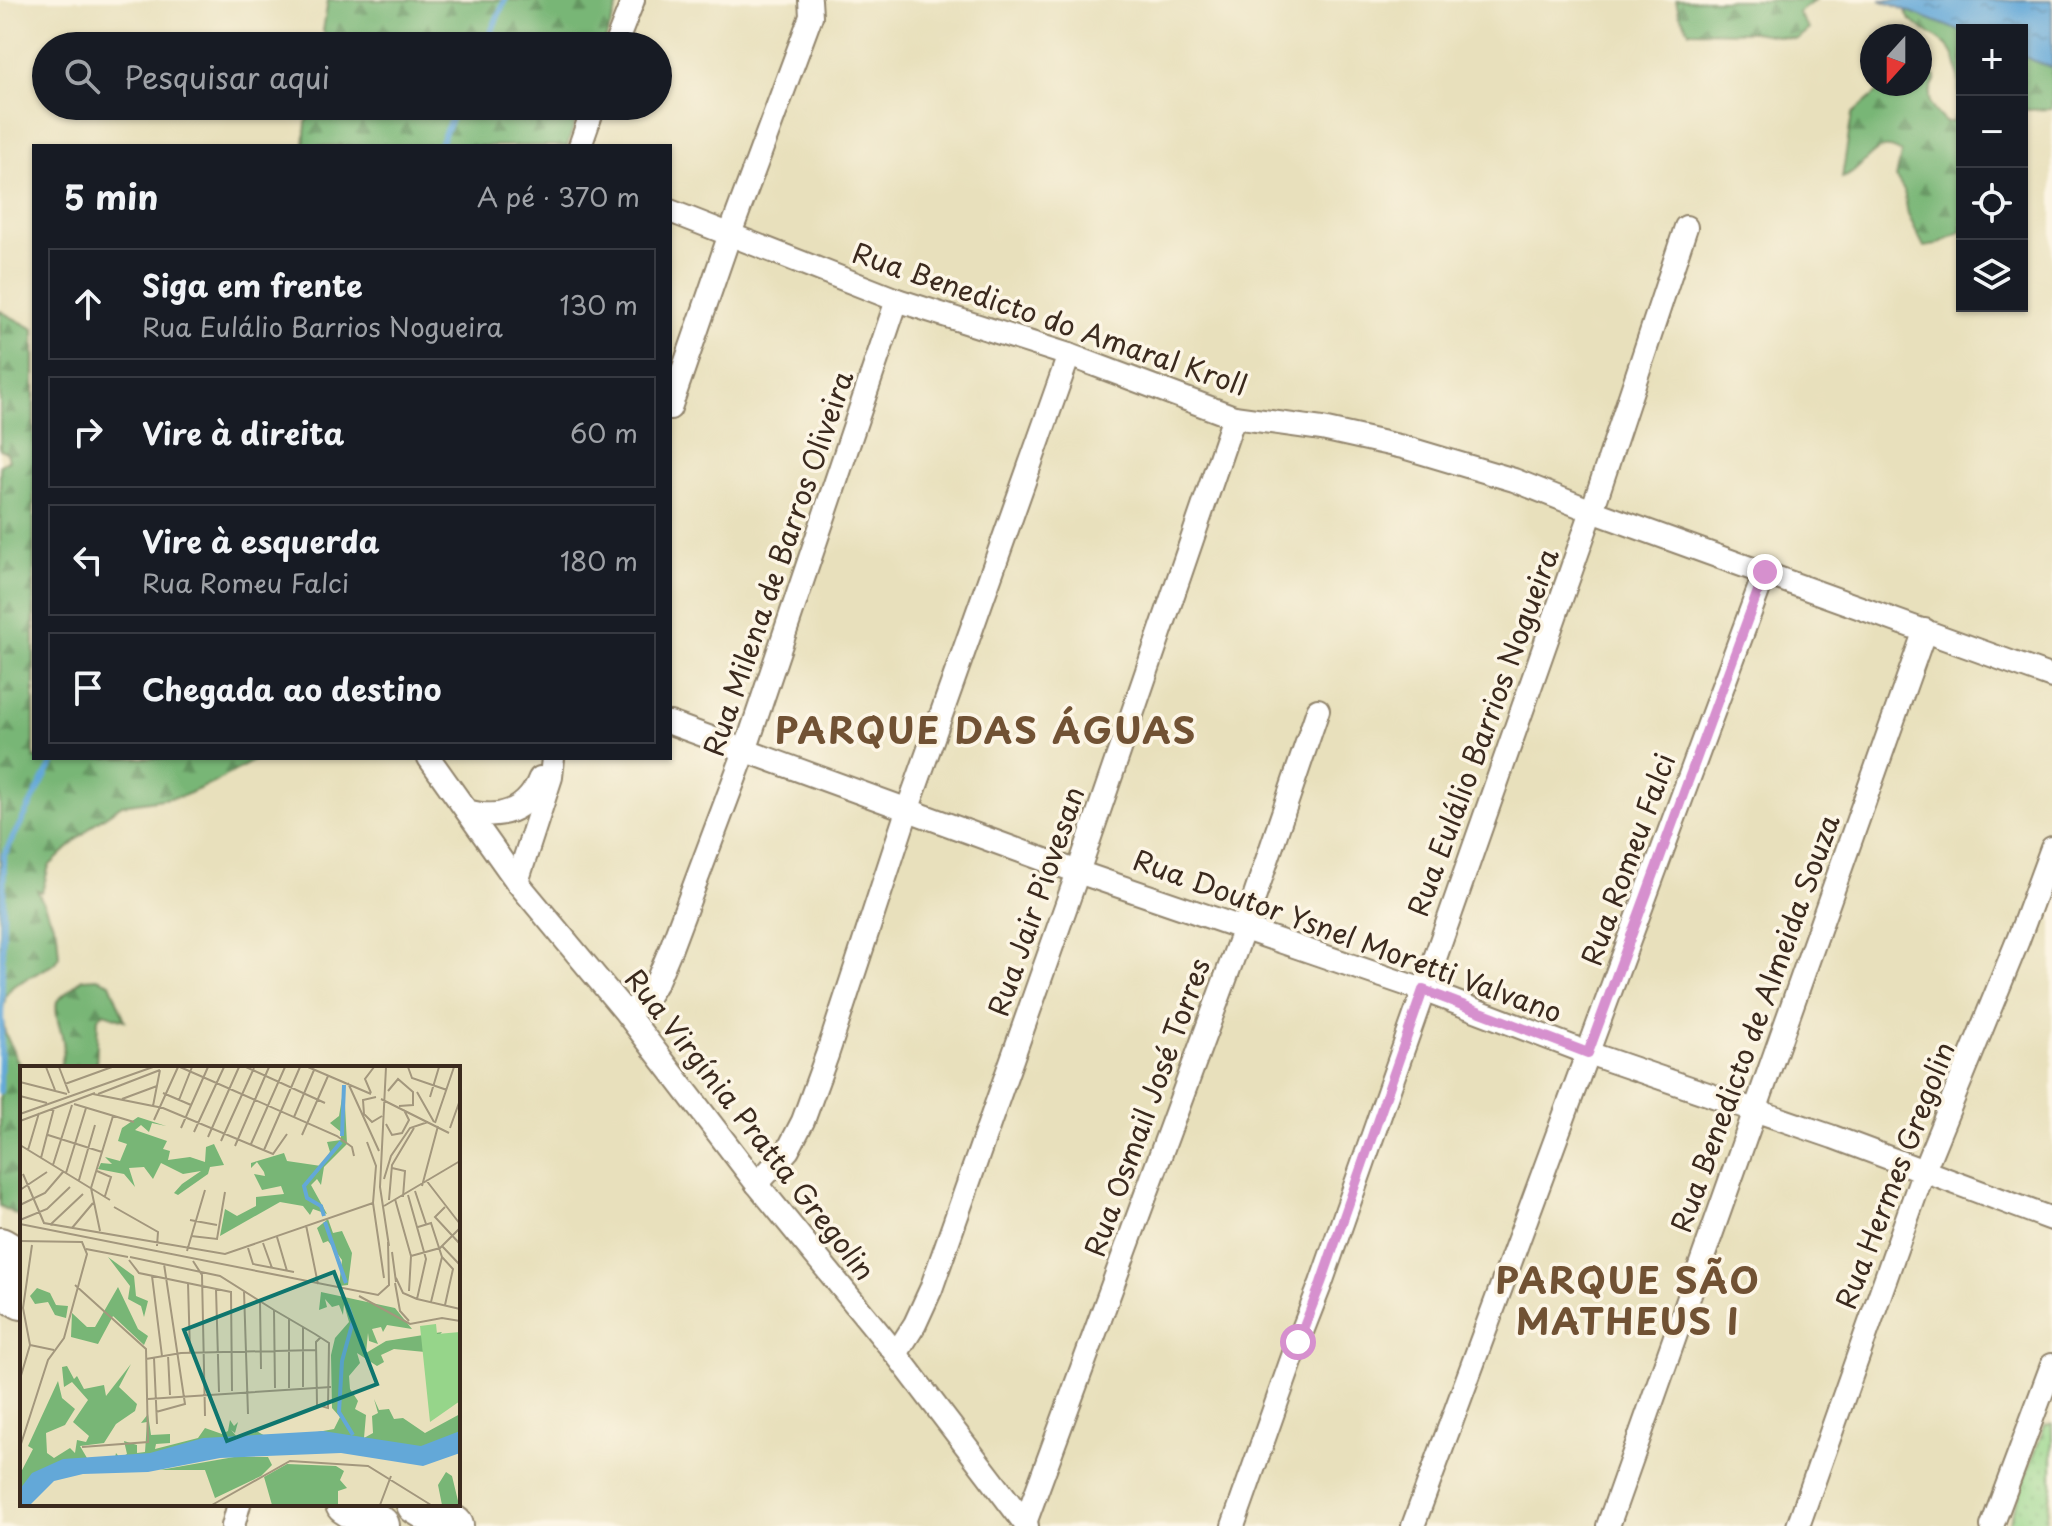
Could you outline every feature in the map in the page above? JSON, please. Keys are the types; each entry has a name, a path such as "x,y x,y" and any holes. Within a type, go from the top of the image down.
{"highway":[{"path":"0,1248 20,1260"},
{"path":"0,1286 20,1298"},
{"path":"349,1506 379,1526"},
{"path":"420,1506 453,1526"}],"street":[{"path":"620,32 633,0"},
{"path":"672,402 811,16 810,0"},
{"path":"581,144 589,120"},
{"name":"Rua Benedicto do Amaral Kroll","path":"672,212 897,300 1069,355 1234,417 1322,429 1403,447 1514,480 2052,677"},
{"name":"Rua Eulálio Barrios Nogueira","path":"1233,1526 1592,511 1686,227"},
{"name":"Rua Milena de Barros Oliveira","path":"627,1014 647,997 657,981 745,751 897,300"},
{"path":"757,1184 788,1150 803,1121 908,808 1069,355"},
{"name":"Rua Jair Piovesan","path":"896,1354 915,1324 931,1289 1234,417"},
{"name":"Rua Romeu Falci","path":"1413,1526 1765,572"},
{"name":"Rua Benedicto de Almeida Souza","path":"1608,1526 1925,630"},
{"name":"Rua Osmail José Torres","path":"1026,1524 1244,928 1318,710"},
{"name":"Rua Doutor Ysnel Moretti Valvano","path":"672,724 1078,872 1423,990 1588,1053 1924,1170 2052,1219"},
{"name":"Rua Virgínia Pratta Gregolin","path":"430,760 517,882 627,1014 1026,1524"},
{"path":"467,811 490,815 515,811 535,791 549,760"},
{"path":"517,882 551,777 550,760"},
{"name":"Rua Hermes Gregolin","path":"1798,1526 1924,1170 2052,848"},
{"path":"1992,1526 2052,1365"},
{"path":"233,1526 238,1506"}],"green space":[{"path":"328,0 620,0 608,32 323,31"},
{"path":"1676,0 1815,0 1798,13 1809,29 1797,39 1752,32 1689,31"},
{"path":"1904,0 2052,0 2052,109 2028,110 2028,24 1956,24 1956,64 1946,44 1932,35 1932,24 1916,24 1906,12"},
{"path":"1873,96 1929,96 1934,111 1945,122 1952,122 1956,111 1956,234 1936,245 1924,247 1908,215 1904,191 1896,178 1901,153 1892,148 1883,148 1842,178 1852,114"},
{"path":"307,120 576,120 568,144 304,144"},
{"path":"0,311 32,328 32,760 254,760 183,796 122,805 95,823 49,866 42,892 37,890 57,932 59,956 54,964 13,986 6,995 2,1014 5,1033 20,1067 20,1217 0,1206 0,465 9,460 7,453 0,449"},
{"path":"97,978 110,983 125,1020 104,1013 98,1018 96,1066 60,1066 64,1049 57,1019 57,1001 82,979"},
{"path":"2052,1424 2052,1486 2045,1526 2008,1526 2045,1425"}],"water":[{"path":"1880,0 2052,0 2052,68 2028,58 2028,24 1956,24 1956,30"}],"waterway":[{"path":"491,32 505,0"},
{"path":"440,144 451,120"},
{"path":"0,1091 4,855 54,760"}],"district":[{"name":"PARQUE DAS ÁGUAS","path":"986,729"},
{"name":"PARQUE SÃO MATHEUS I","path":"1628,1300"}],"route":[{"path":"1298,1342 1423,990 1588,1053 1765,572"}]}
